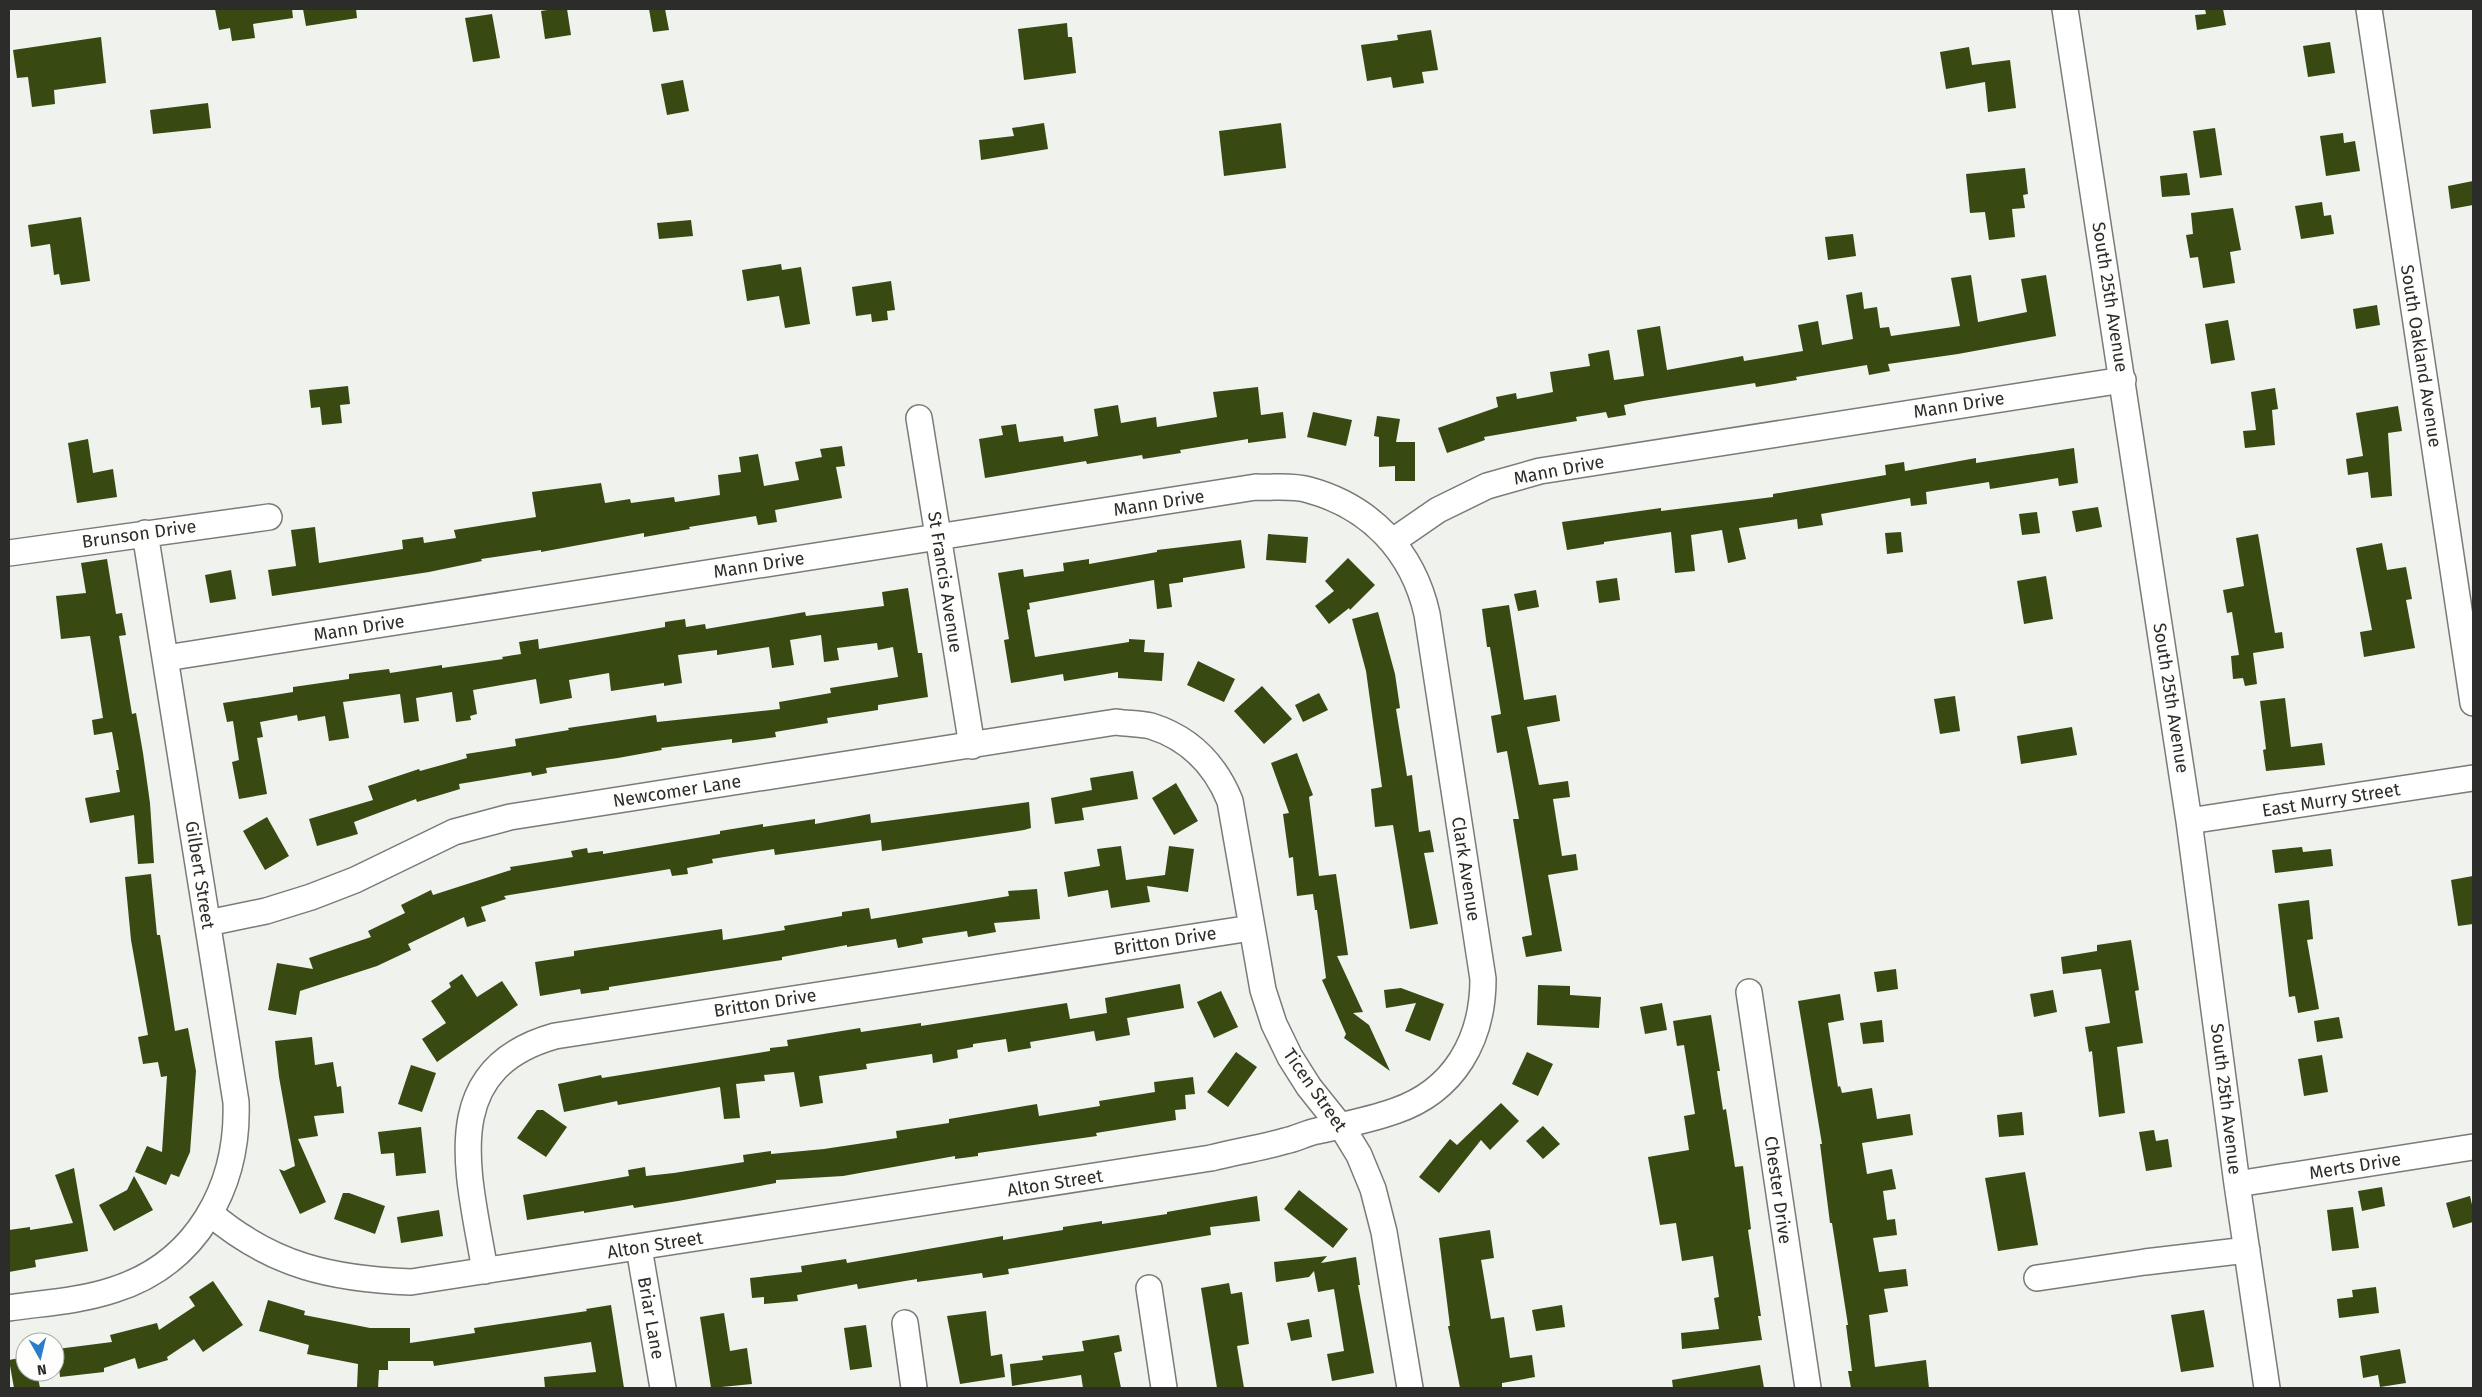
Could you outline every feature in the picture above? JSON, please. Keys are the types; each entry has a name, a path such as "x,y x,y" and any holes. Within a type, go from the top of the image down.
{"street":[{"name":"South 25th Avenue","path":"2066,9 2189,821 2237,1184 2267,1388"},
{"name":"South Oakland Avenue","path":"2369,9 2473,703"},
{"name":"Mann Drive","path":"166,658 1256,487 1274,486 1309,490 1335,499 1366,516 1392,541 1422,520 1470,494 1487,486 1540,471 2122,380"},
{"name":"St Francis Avenue","path":"919,418 972,746"},
{"name":"Brunson Drive","path":"9,553 269,517"},
{"name":"Gilbert Street","path":"146,533 236,1102 235,1146 229,1174 210,1214"},
{"name":"Clark Avenue","path":"1340,1126 1396,1111 1435,1090 1460,1063 1469,1047 1478,1027 1483,1000 1482,972 1427,614 1414,575 1392,541"},
{"name":"Newcomer Lane","path":"208,923 266,911 311,898 355,880 454,832 491,821 1116,722 1134,723 1161,730"},
{"name":"Ticen Street","path":"1161,730 1193,747 1207,760 1223,783 1232,810 1263,990 1274,1024 1297,1069 1340,1126 1359,1155 1379,1206 1410,1388"},
{"name":"East Murry Street","path":"2189,821 2473,778"},
{"name":"Britton Drive","path":"485,1271 468,1157 467,1135 470,1116 481,1089 498,1067 520,1049 537,1041 565,1034 1251,928"},
{"name":"Chester Drive","path":"1748,992 1808,1388"},
{"name":"Alton Street","path":"210,1214 273,1254 306,1268 349,1278 411,1282 1211,1158 1340,1126"},
{"name":"Merts Drive","path":"2237,1184 2473,1147"},
{"path":"9,1308 116,1290 165,1264 198,1232 210,1214"},
{"name":"Briar Lane","path":"639,1248 663,1388"},
{"path":"2037,1278 2145,1262 2247,1250"},
{"path":"1150,1288 1164,1388"},
{"path":"904,1323 914,1388"}],"building":[{"path":"215,9 292,9 293,18 253,24 255,38 232,41 230,28 219,30"},
{"path":"303,9 356,9 357,18 306,26"},
{"path":"567,9 571,35 545,39 541,11"},
{"path":"649,9 665,9 669,30 653,32"},
{"path":"2205,9 2223,9 2226,25 2197,30 2195,15 2206,14"},
{"path":"492,14 500,58 473,62 465,18"},
{"path":"1067,23 1068,37 1072,37 1076,73 1024,80 1018,29"},
{"path":"1431,30 1438,70 1422,72 1424,83 1393,88 1391,77 1367,81 1361,45 1398,40 1397,35"},
{"path":"101,37 106,83 54,90 55,104 32,107 28,77 17,78 13,50"},
{"path":"2330,42 2335,73 2308,77 2303,46"},
{"path":"1969,47 1972,65 2010,60 2016,108 1988,112 1985,82 1946,89 1940,52"},
{"path":"683,80 689,111 667,115 661,84"},
{"path":"208,103 211,128 153,134 150,110"},
{"path":"1044,123 1048,149 981,160 979,140 1014,136 1012,128"},
{"path":"1281,123 1286,168 1224,176 1219,131"},
{"path":"2215,128 2222,175 2200,178 2193,131"},
{"path":"2343,133 2344,143 2355,141 2360,171 2326,176 2320,136"},
{"path":"2025,168 2028,194 2023,195 2025,208 2012,209 2015,237 1989,240 1985,212 1970,213 1966,174"},
{"path":"2187,173 2190,195 2162,197 2160,176"},
{"path":"2473,181 2473,205 2451,209 2448,186"},
{"path":"2322,202 2324,216 2331,215 2334,234 2301,239 2295,206"},
{"path":"2233,208 2241,250 2230,252 2235,283 2203,288 2198,257 2190,258 2186,235 2193,234 2191,213"},
{"path":"81,217 90,281 61,285 59,274 54,275 50,244 31,247 28,225"},
{"path":"691,220 693,236 659,239 657,223"},
{"path":"1853,234 1856,256 1828,260 1825,237"},
{"path":"781,264 782,270 801,267 810,324 785,328 779,296 747,301 742,270"},
{"path":"1971,275 1978,322 2027,312 2021,279 2046,275 2056,336 1958,354 1888,364 1890,371 1869,375 1867,365 1796,377 1797,380 1756,387 1755,383 1643,401 1624,405 1626,415 1608,418 1606,412 1576,417 1577,421 1484,437 1485,440 1447,453 1438,428 1498,407 1496,397 1516,393 1517,399 1553,392 1550,372 1590,366 1588,354 1609,350 1614,380 1644,376 1637,330 1660,326 1667,370 1743,356 1744,361 1803,351 1798,325 1818,321 1822,345 1853,339 1846,295 1862,292 1864,309 1877,307 1880,328 1889,327 1891,336 1960,326 1951,278"},
{"path":"891,281 895,310 887,311 888,320 872,322 871,314 856,316 852,287"},
{"path":"2377,305 2380,325 2356,329 2353,309"},
{"path":"2228,320 2235,360 2211,364 2205,324"},
{"path":"348,386 350,404 340,405 342,423 322,425 320,407 311,408 309,390"},
{"path":"1258,387 1261,415 1283,412 1286,438 1248,443 1248,439 1180,450 1181,453 1143,459 1142,455 1087,464 1086,461 985,478 979,439 1003,435 1001,426 1016,424 1019,442 1063,436 1064,442 1098,436 1094,409 1118,405 1121,423 1156,417 1157,427 1217,417 1213,392"},
{"path":"2275,388 2278,409 2272,410 2275,445 2245,448 2243,431 2256,430 2251,392"},
{"path":"2398,406 2402,431 2388,433 2392,496 2371,498 2368,472 2348,475 2346,459 2363,456 2356,413"},
{"path":"1313,412 1352,420 1346,446 1307,437"},
{"path":"1377,416 1400,419 1396,442 1415,442 1415,481 1395,481 1395,466 1379,467 1379,437 1374,436"},
{"path":"88,439 93,473 113,469 117,497 77,503 68,443"},
{"path":"842,446 845,466 836,467 842,498 775,510 777,522 758,525 756,516 689,527 690,529 644,537 644,533 541,552 541,550 481,559 482,561 429,572 272,596 268,570 296,566 291,530 315,527 319,563 403,549 402,540 423,537 424,543 456,538 454,530 536,517 532,492 601,483 605,503 630,499 631,503 674,497 675,502 720,495 718,475 741,472 739,457 758,454 764,486 799,480 795,462 822,457 820,449"},
{"path":"2074,448 2078,483 2059,486 2058,478 1990,489 1989,482 1926,492 1927,504 1911,506 1910,498 1821,514 1823,525 1798,529 1797,519 1739,528 1746,559 1728,563 1722,530 1691,535 1695,571 1675,573 1671,532 1604,542 1604,544 1567,550 1562,522 1661,508 1661,511 1773,497 1773,494 1886,475 1885,465 1904,462 1905,471 1976,458 1976,463"},
{"path":"2098,507 2102,527 2076,532 2072,511"},
{"path":"2037,512 2040,533 2022,535 2019,514"},
{"path":"1901,532 1903,552 1887,554 1885,533"},
{"path":"1268,534 1308,537 1306,563 1266,560"},
{"path":"2258,534 2275,633 2282,632 2284,648 2253,653 2257,684 2245,686 2243,678 2233,679 2231,656 2239,655 2232,612 2227,613 2223,590 2244,586 2236,538"},
{"path":"1241,540 1245,568 1183,578 1183,582 1169,584 1172,607 1157,609 1154,580 1029,603 1030,609 1027,610 1035,657 1129,642 1129,639 1145,640 1144,652 1164,653 1162,681 1118,678 1118,672 1064,681 1063,674 1011,683 1004,640 1009,639 998,573 1023,569 1024,577 1064,571 1063,563 1089,559 1089,564 1157,552 1157,550"},
{"path":"2382,543 2387,570 2406,567 2412,599 2406,600 2415,648 2364,657 2360,632 2372,630 2356,548"},
{"path":"1348,558 1375,585 1350,610 1349,608 1329,624 1315,606 1334,591 1325,581"},
{"path":"107,559 116,614 122,613 126,635 119,636 132,714 136,713 143,753 150,803 154,863 138,864 134,815 90,823 85,798 120,792 116,770 119,770 112,732 94,735 92,720 103,718 90,636 61,639 56,596 86,593 81,563"},
{"path":"231,570 236,599 210,603 205,575"},
{"path":"2046,576 2053,619 2024,624 2017,581"},
{"path":"1617,578 1620,600 1599,603 1596,581"},
{"path":"908,588 918,653 922,653 928,697 878,705 878,710 827,718 828,723 775,732 776,737 732,743 732,739 661,748 662,750 618,758 546,768 547,773 532,776 531,772 459,784 460,789 417,802 416,799 354,822 358,834 317,846 309,819 373,800 368,786 419,769 420,771 467,758 466,754 516,746 515,739 569,730 568,728 656,715 657,722 780,709 779,702 831,693 830,688 898,677 893,647 878,650 877,643 837,648 839,660 824,662 821,635 790,640 794,665 772,668 769,647 717,655 717,650 678,655 682,683 664,686 664,683 611,691 609,673 569,680 572,698 540,704 536,679 473,690 477,714 470,716 471,720 456,722 452,692 416,698 419,721 404,723 400,694 343,702 349,738 329,741 325,716 298,721 297,715 260,722 263,737 257,738 267,794 239,799 232,762 239,760 233,721 227,722 223,703 293,692 293,687 349,679 349,674 389,669 390,673 442,665 442,668 503,659 502,657 521,654 519,642 538,639 539,649 665,627 665,622 685,619 686,627 705,624 706,629 805,612 806,616 884,606 882,592"},
{"path":"1536,590 1539,607 1518,611 1514,594"},
{"path":"1509,605 1524,700 1556,695 1560,721 1527,727 1539,785 1568,781 1570,797 1553,799 1562,856 1576,854 1578,870 1548,875 1562,951 1526,957 1522,937 1532,935 1513,819 1519,819 1507,751 1497,753 1491,716 1501,714 1490,647 1487,647 1482,609"},
{"path":"1378,612 1395,674 1400,708 1396,709 1407,776 1412,775 1419,832 1430,830 1434,852 1424,853 1438,924 1410,929 1393,825 1375,827 1371,789 1382,787 1366,671 1352,619"},
{"path":"1198,661 1235,679 1224,702 1187,685"},
{"path":"1262,686 1292,719 1264,744 1234,711"},
{"path":"1319,693 1328,710 1303,722 1295,705"},
{"path":"1955,696 1960,731 1940,734 1934,699"},
{"path":"2285,698 2291,747 2322,743 2325,765 2266,771 2263,750 2266,749 2260,701"},
{"path":"2072,727 2077,755 2021,764 2017,736"},
{"path":"1297,753 1313,795 1309,797 1319,876 1336,874 1348,955 1337,956 1363,1012 1353,1013 1369,1025 1390,1071 1344,1038 1346,1034 1322,980 1326,978 1317,910 1315,910 1313,894 1297,896 1293,857 1289,858 1283,814 1289,813 1271,763"},
{"path":"1133,771 1138,799 1082,808 1084,820 1055,824 1051,798 1092,790 1090,778"},
{"path":"1176,783 1198,821 1174,835 1152,798"},
{"path":"1029,802 1031,828 1024,830 882,851 881,840 775,855 774,849 712,859 713,863 687,868 688,874 672,876 670,869 504,896 506,899 481,907 486,921 467,927 464,917 408,944 411,950 377,966 300,991 296,1015 268,1010 277,963 313,969 309,958 371,937 368,931 405,913 401,905 431,890 433,895 511,870 510,867 573,857 571,851 587,848 588,853 603,851 603,854 720,834 720,831 763,824 763,827 815,819 815,824 870,814 871,823"},
{"path":"267,817 289,856 265,870 243,831"},
{"path":"1121,846 1126,880 1165,875 1169,846 1194,849 1188,892 1147,886 1150,902 1111,908 1108,890 1068,897 1064,872 1100,866 1097,849"},
{"path":"2302,847 2303,852 2331,849 2333,866 2275,873 2272,850"},
{"path":"151,874 157,935 160,935 175,1031 188,1028 196,1071 190,1152 179,1177 171,1174 166,1185 135,1172 147,1146 162,1152 167,1076 161,1077 158,1062 143,1064 138,1037 148,1035 131,940 125,877"},
{"path":"2473,876 2473,924 2458,926 2451,880"},
{"path":"1037,889 1040,919 994,923 996,932 968,937 967,931 922,938 923,943 898,948 896,939 847,947 847,945 782,957 782,960 609,987 609,990 581,994 580,989 540,996 535,962 574,956 574,951 722,929 723,940 785,930 784,926 842,916 842,912 869,908 871,919 1009,896 1008,891"},
{"path":"2309,900 2313,939 2307,940 2319,1009 2298,1013 2295,996 2289,997 2278,904"},
{"path":"2131,940 2139,990 2135,991 2143,1043 2117,1047 2125,1113 2099,1117 2092,1051 2089,1052 2085,1027 2110,1023 2101,969 2063,974 2061,957 2097,951 2097,945"},
{"path":"1896,969 1898,989 1877,992 1874,972"},
{"path":"462,974 477,997 502,981 518,1005 437,1062 422,1039 446,1023 431,1001 451,987 449,983"},
{"path":"1180,984 1184,1008 1127,1018 1130,1035 1096,1041 1094,1031 1030,1042 1031,1048 1008,1052 1006,1039 973,1044 973,1047 957,1050 958,1058 933,1063 932,1054 866,1064 867,1069 819,1076 823,1103 800,1107 794,1072 764,1075 765,1081 736,1084 740,1118 724,1119 720,1087 618,1105 617,1101 564,1112 558,1084 601,1075 602,1078 770,1051 770,1048 788,1046 787,1040 860,1028 861,1032 921,1023 921,1026 1067,1003 1070,1019 1107,1013 1105,998"},
{"path":"1538,985 1570,986 1570,995 1601,997 1599,1028 1537,1025"},
{"path":"1401,988 1444,1004 1430,1041 1405,1031 1416,1003 1386,1008 1384,990"},
{"path":"2053,990 2057,1012 2034,1017 2030,994"},
{"path":"1221,991 1238,1027 1214,1038 1197,1002"},
{"path":"1840,994 1844,1020 1828,1023 1838,1087 1840,1086 1842,1093 1872,1088 1877,1119 1910,1114 1913,1135 1862,1143 1867,1174 1892,1169 1896,1189 1883,1191 1887,1220 1895,1219 1897,1235 1873,1238 1879,1272 1906,1269 1908,1286 1884,1289 1888,1312 1869,1315 1875,1367 1926,1360 1929,1388 1851,1388 1848,1371 1852,1371 1846,1325 1848,1325 1832,1223 1830,1223 1820,1144 1822,1144 1798,1001"},
{"path":"1662,1003 1667,1030 1645,1034 1640,1007"},
{"path":"1711,1015 1720,1071 1717,1071 1723,1110 1726,1109 1735,1167 1743,1166 1751,1229 1748,1230 1761,1316 1758,1316 1762,1340 1682,1349 1681,1333 1719,1329 1714,1298 1719,1297 1713,1256 1682,1261 1676,1223 1660,1225 1648,1157 1689,1150 1684,1116 1695,1114 1684,1045 1677,1046 1673,1021"},
{"path":"2339,1017 2343,1038 2317,1042 2314,1021"},
{"path":"1882,1020 1884,1042 1863,1044 1860,1023"},
{"path":"312,1037 315,1065 333,1062 337,1087 341,1086 344,1113 314,1116 318,1136 298,1139 326,1202 300,1214 279,1169 284,1171 295,1166 279,1077 275,1041"},
{"path":"1236,1052 1257,1067 1228,1107 1207,1092"},
{"path":"1527,1052 1553,1064 1538,1096 1512,1084"},
{"path":"2322,1055 2328,1092 2304,1096 2298,1059"},
{"path":"411,1065 436,1073 422,1112 398,1104"},
{"path":"1193,1077 1195,1094 1185,1095 1186,1109 1175,1110 1176,1120 1096,1133 1097,1136 978,1153 978,1156 955,1159 955,1156 843,1176 776,1180 776,1183 678,1201 634,1208 633,1205 584,1213 584,1211 527,1220 523,1195 629,1176 628,1170 645,1167 646,1176 674,1173 744,1162 743,1155 771,1151 771,1154 824,1149 897,1138 896,1131 949,1123 949,1119 1037,1104 1039,1116 1100,1106 1099,1101 1155,1092 1154,1082"},
{"path":"1501,1103 1519,1121 1490,1150 1481,1140 1439,1193 1419,1177 1450,1139 1457,1145"},
{"path":"537,1110 543,1110 567,1127 546,1157 517,1138"},
{"path":"2022,1112 2024,1135 1999,1137 1997,1115"},
{"path":"1543,1126 1560,1144 1543,1159 1526,1141"},
{"path":"421,1127 426,1173 396,1176 394,1153 381,1154 378,1132"},
{"path":"2154,1130 2156,1141 2168,1139 2172,1167 2146,1171 2139,1132"},
{"path":"74,1168 88,1251 35,1260 36,1267 9,1272 9,1230 30,1227 30,1230 73,1223 55,1175"},
{"path":"2025,1172 2038,1245 1998,1251 1985,1178"},
{"path":"134,1176 153,1210 114,1231 99,1205 127,1190"},
{"path":"2382,1187 2385,1206 2362,1211 2358,1191"},
{"path":"1299,1190 1348,1229 1333,1248 1284,1209"},
{"path":"343,1193 349,1193 385,1206 375,1234 334,1219"},
{"path":"1257,1196 1260,1221 1210,1227 1211,1235 1008,1269 1009,1274 983,1278 982,1273 917,1282 917,1279 858,1289 857,1284 797,1295 798,1301 764,1304 764,1297 752,1298 750,1278 802,1272 801,1266 846,1259 847,1263 1003,1236 1003,1240 1063,1230 1063,1227 1102,1221 1102,1224 1167,1214 1167,1212"},
{"path":"2470,1196 2473,1222 2453,1228 2446,1203"},
{"path":"2353,1207 2359,1248 2332,1251 2327,1210"},
{"path":"439,1210 443,1236 401,1243 397,1217"},
{"path":"1490,1230 1494,1258 1481,1260 1491,1319 1504,1317 1510,1358 1532,1355 1535,1377 1502,1383 1502,1388 1460,1388 1448,1326 1450,1326 1439,1238"},
{"path":"1327,1256 1321,1263 1356,1257 1360,1285 1358,1285 1374,1373 1332,1381 1327,1354 1344,1351 1334,1289 1318,1292 1314,1271 1309,1277 1276,1282 1274,1262"},
{"path":"213,1281 243,1325 203,1352 194,1339 167,1357 168,1360 138,1369 135,1358 104,1368 104,1372 65,1376 65,1348 112,1342 110,1335 157,1323 159,1330 195,1306 189,1297"},
{"path":"1229,1283 1231,1294 1242,1292 1249,1344 1237,1346 1244,1388 1217,1388 1201,1288"},
{"path":"2376,1287 2379,1313 2339,1318 2337,1299 2353,1297 2352,1290"},
{"path":"268,1300 305,1311 304,1315 370,1328 410,1328 410,1343 475,1333 474,1328 587,1311 586,1309 611,1305 624,1388 545,1388 544,1377 596,1372 591,1342 434,1366 433,1361 388,1361 388,1370 379,1370 378,1388 357,1388 358,1364 307,1354 309,1345 259,1331"},
{"path":"1562,1305 1565,1327 1536,1331 1532,1310"},
{"path":"2204,1310 2214,1367 2181,1372 2171,1315"},
{"path":"986,1311 991,1356 1002,1354 1005,1377 960,1384 947,1316"},
{"path":"724,1313 730,1351 747,1348 752,1384 711,1388 700,1317"},
{"path":"1309,1319 1312,1337 1291,1341 1287,1323"},
{"path":"866,1325 872,1367 850,1370 844,1328"},
{"path":"1119,1335 1122,1351 1114,1353 1121,1388 1083,1388 1081,1375 1012,1386 1010,1364 1043,1360 1042,1356 1084,1351 1082,1341"},
{"path":"2400,1349 2406,1383 2380,1387 2378,1375 2363,1378 2360,1356"},
{"path":"15,1359 15,1382 39,1382 40,1388 14,1388 9,1360"},
{"path":"1760,1365 1764,1388 1673,1388 1672,1380"}]}
